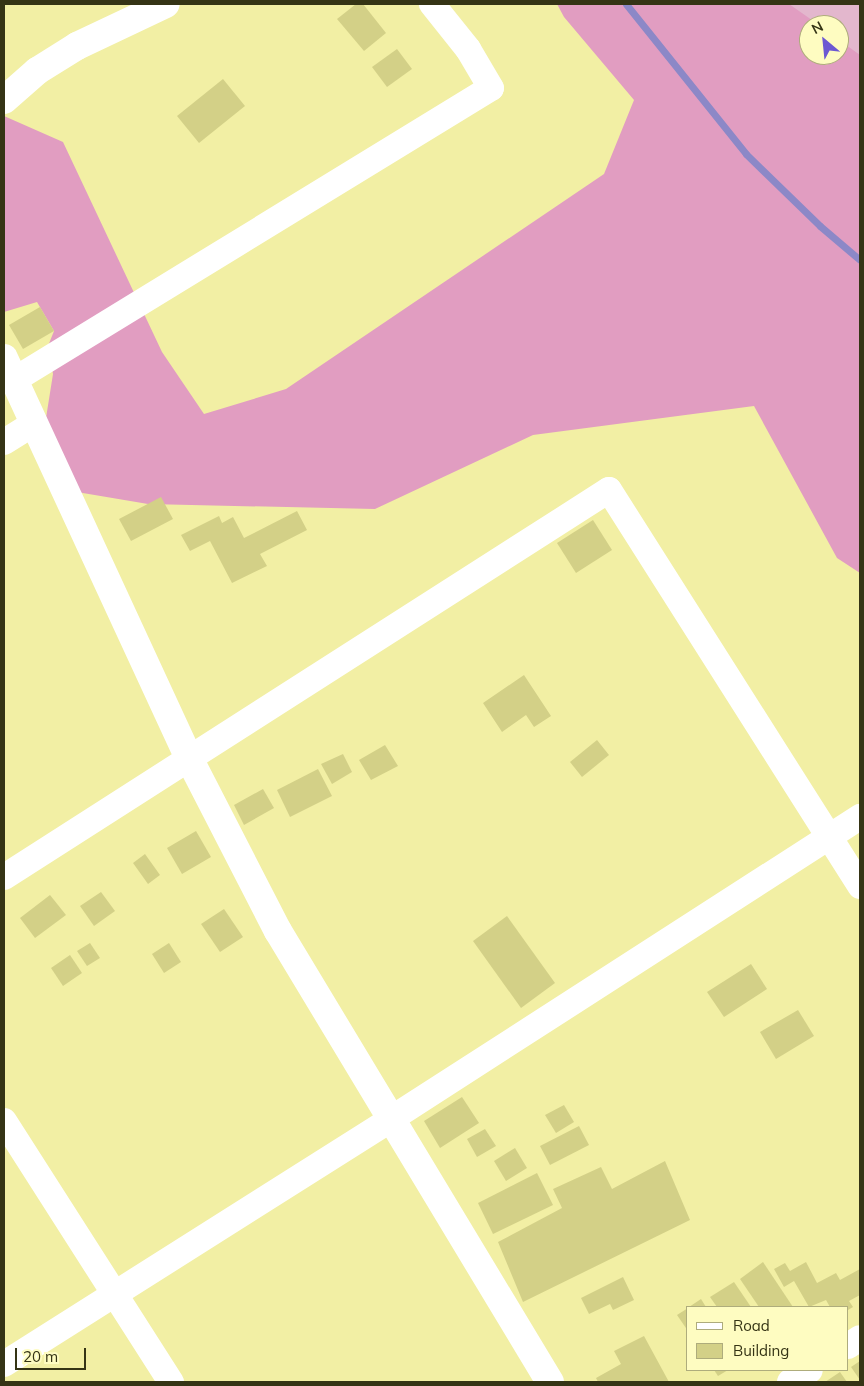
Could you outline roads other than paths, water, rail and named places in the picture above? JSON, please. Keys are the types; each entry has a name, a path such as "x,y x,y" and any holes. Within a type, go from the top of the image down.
{"street":[{"path":"4,100 36,71 77,46 166,4"},
{"path":"432,4 468,48 491,88 9,369 190,760 278,931 550,1382"},
{"path":"4,442 34,423"},
{"path":"4,877 190,760 609,490 860,886"},
{"path":"4,1364 391,1119 860,817"},
{"path":"4,1121 171,1382"},
{"path":"849,1345 860,1338"},
{"path":"790,1382 808,1371"}],"waterway":[{"path":"626,4 746,154 820,226 860,260"}]}
